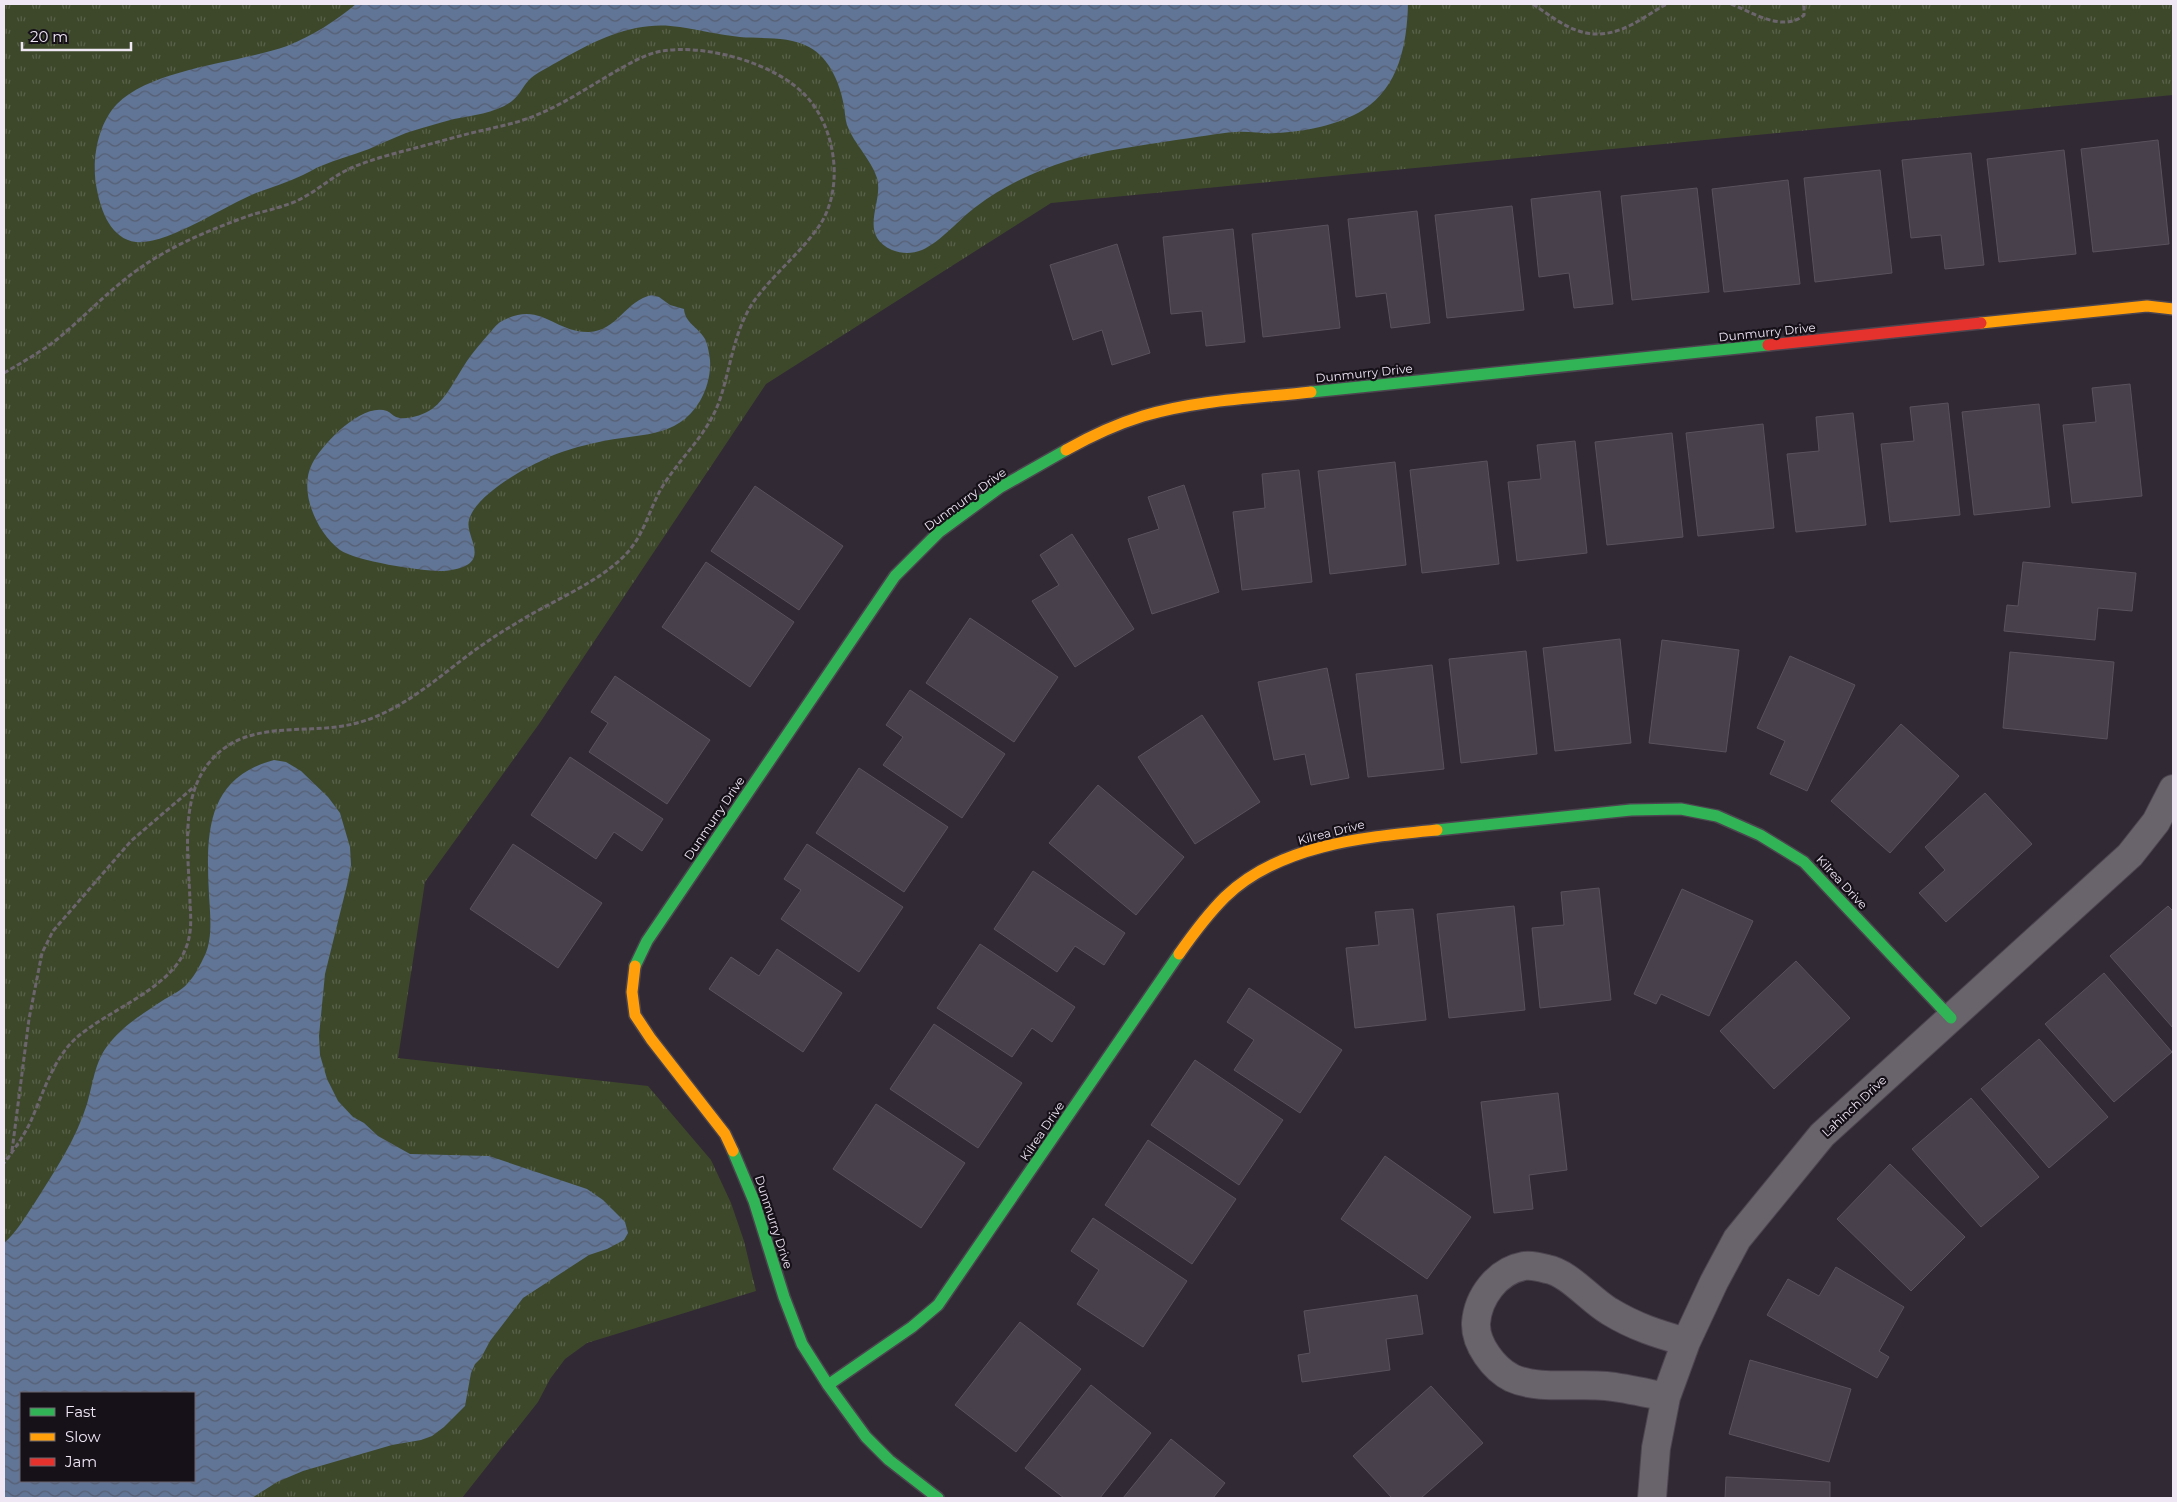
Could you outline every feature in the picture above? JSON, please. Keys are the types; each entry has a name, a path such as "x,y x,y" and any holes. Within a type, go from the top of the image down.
{"street":[{"name":"Dunmurry Drive","path":"938,1498 889,1460 866,1438 828,1385 802,1344 784,1297 754,1201 740,1164 725,1134 635,1015 632,992 634,965 647,941 895,576 940,532 1000,488 1080,442 1143,416 1199,404 2147,306 2173,309"},
{"name":"Lahinch Drive","path":"1652,1498 1656,1448 1666,1397 1686,1342 1714,1282 1737,1239 1822,1134 2130,856 2156,822 2173,789"},
{"name":"Kilrea Drive","path":"828,1385 912,1327 938,1305 1194,932 1226,896 1264,868 1308,850 1366,837 1631,810 1681,809 1716,816 1760,835 1804,862 1951,1018"},
{"path":"1666,1397 1607,1386 1539,1384 1513,1378 1498,1369 1483,1351 1476,1324 1484,1294 1500,1276 1524,1266 1549,1269 1570,1281 1607,1310 1639,1328 1686,1342"}],"path":[{"path":"1532,4 1573,29 1594,35 1605,35 1618,31 1667,4"},
{"path":"1731,4 1780,23 1791,23 1804,15 1804,4"},
{"path":"4,373 54,342 119,284 144,265 181,244 224,225 312,194 345,170 370,161 523,120 548,110 641,58 662,51 712,52 747,61 776,73 799,88 817,108 828,131 833,159 833,181 829,206 821,225 773,276 750,307 736,334 720,400 709,425 662,486 639,538 625,555 606,571 520,620 478,647 411,698 378,716 351,725 314,729 274,730 248,734 224,748 206,765 196,785 189,824 191,922 189,941 184,955 174,970 161,981 95,1023 73,1041 61,1056 42,1094 28,1129 4,1163"},
{"path":"12,1152 29,1019 42,953 53,931 130,842 196,785"}],"green space":[{"path":"4,4 2173,4 2173,95 1051,203 766,384 539,724 425,882 398,1058 648,1086 711,1160 731,1203 744,1241 756,1291 587,1343 565,1359 550,1379 538,1402 462,1498 4,1498"}],"water":[{"path":"356,4 1408,4 1403,49 1393,77 1375,100 1354,115 1332,124 1298,131 1221,133 1121,149 1067,161 1032,174 998,192 970,211 929,246 914,252 903,253 892,250 876,236 874,217 878,188 877,178 871,164 847,125 837,81 823,58 809,47 793,41 732,36 665,25 635,28 607,37 579,50 535,75 515,99 506,105 484,113 406,133 256,193 196,224 163,238 148,242 136,242 127,240 114,230 101,207 95,179 95,156 100,133 117,104 133,92 152,82 174,74 287,46 323,28"},
{"path":"652,295 659,297 670,305 684,309 689,321 705,339 708,349 710,371 705,392 691,414 680,423 655,433 613,439 563,451 534,464 512,477 489,493 473,511 469,520 469,526 474,555 467,565 461,568 447,571 431,571 359,558 340,550 324,533 312,511 307,486 308,475 312,464 324,446 355,419 377,410 387,411 400,418 409,418 432,409 447,393 474,351 496,326 516,315 527,314 537,316 566,328 589,332 607,327 635,303"},
{"path":"274,760 286,762 301,771 328,797 340,813 350,847 351,865 325,974 319,1036 320,1055 327,1079 338,1101 353,1117 364,1123 378,1136 410,1154 489,1156 587,1189 603,1200 625,1222 628,1233 624,1240 607,1249 589,1255 523,1298 475,1364 471,1373 465,1406 432,1436 392,1445 303,1471 277,1482 252,1498 4,1498 4,1243 16,1230 34,1204 71,1143 87,1104 97,1065 104,1050 128,1025 185,986 192,978 205,955 210,933 208,852 210,831 214,812 222,795 234,780 251,769"}],"building":[{"path":"2158,140 2169,244 2093,252 2081,149"},
{"path":"2064,150 2076,254 1999,262 1987,159"},
{"path":"1971,153 1984,265 1945,269 1941,235 1911,238 1902,160"},
{"path":"1880,170 1892,273 1815,282 1804,178"},
{"path":"1788,180 1800,284 1724,292 1712,189"},
{"path":"1697,188 1709,292 1632,300 1621,196"},
{"path":"1600,191 1613,304 1574,308 1569,273 1539,277 1531,199"},
{"path":"1512,206 1524,310 1447,318 1435,215"},
{"path":"1417,211 1430,323 1391,328 1386,293 1356,297 1348,219"},
{"path":"1328,225 1340,328 1263,337 1252,234"},
{"path":"1233,229 1245,342 1206,346 1202,311 1171,314 1163,237"},
{"path":"1117,244 1150,353 1112,365 1102,330 1073,340 1050,265"},
{"path":"2130,384 2142,496 2072,503 2063,425 2096,422 2092,388"},
{"path":"1948,403 1960,515 1890,522 1881,444 1914,441 1910,407"},
{"path":"2039,404 2050,507 1974,515 1962,412"},
{"path":"1853,413 1866,525 1796,532 1787,454 1819,451 1816,417"},
{"path":"1763,424 1774,528 1698,536 1686,433"},
{"path":"1672,433 1683,537 1607,545 1595,442"},
{"path":"1575,441 1587,553 1517,561 1508,482 1541,479 1537,445"},
{"path":"1487,461 1499,564 1422,573 1410,470"},
{"path":"1395,462 1406,565 1330,574 1318,471"},
{"path":"1299,470 1312,582 1242,590 1233,512 1265,508 1262,474"},
{"path":"1184,485 1219,592 1152,614 1128,539 1159,529 1148,497"},
{"path":"755,486 843,546 799,610 711,551"},
{"path":"1072,534 1134,629 1075,667 1032,601 1059,585 1040,555"},
{"path":"706,562 794,622 750,687 662,627"},
{"path":"2023,562 2136,573 2132,611 2098,608 2095,640 2004,631 2007,605 2018,606"},
{"path":"970,618 1058,677 1014,742 926,683"},
{"path":"1620,639 1631,743 1555,751 1543,648"},
{"path":"1662,640 1739,650 1726,752 1649,743"},
{"path":"1526,651 1537,754 1461,763 1449,659"},
{"path":"2010,652 2114,662 2107,739 2003,728"},
{"path":"1790,656 1855,685 1807,791 1770,774 1785,741 1757,728"},
{"path":"1432,665 1444,769 1368,777 1356,674"},
{"path":"1327,668 1349,778 1311,785 1305,754 1274,760 1258,682"},
{"path":"615,676 710,740 667,804 589,752 608,723 591,712"},
{"path":"910,690 1005,754 962,818 883,765 903,737 886,725"},
{"path":"1202,715 1260,802 1195,844 1138,757"},
{"path":"1901,724 1959,776 1890,853 1831,801"},
{"path":"570,757 663,819 642,851 614,832 596,859 531,815"},
{"path":"859,768 948,827 904,892 816,833"},
{"path":"1098,785 1184,857 1136,915 1049,843"},
{"path":"1985,793 2032,844 1946,922 1919,893 1945,870 1925,847"},
{"path":"513,844 602,903 558,968 470,909"},
{"path":"807,844 903,907 859,972 781,919 801,890 784,879"},
{"path":"1033,871 1125,933 1104,965 1075,946 1057,972 994,929"},
{"path":"1599,888 1611,1000 1540,1008 1532,928 1564,925 1561,892"},
{"path":"1682,889 1753,921 1709,1016 1661,994 1656,1004 1634,994"},
{"path":"1514,906 1525,1010 1449,1018 1437,914"},
{"path":"2168,906 2173,911 2173,1028 2110,956"},
{"path":"1413,909 1426,1020 1355,1028 1346,948 1379,945 1375,912"},
{"path":"980,944 1075,1007 1052,1042 1032,1028 1012,1057 937,1008"},
{"path":"777,949 842,993 803,1052 709,989 731,957 759,976"},
{"path":"1796,961 1850,1018 1774,1089 1720,1031"},
{"path":"2104,973 2172,1052 2114,1102 2045,1024"},
{"path":"1249,988 1342,1050 1300,1113 1234,1070 1254,1040 1227,1022"},
{"path":"934,1024 1022,1083 978,1148 890,1089"},
{"path":"2039,1039 2108,1117 2049,1168 1981,1089"},
{"path":"1195,1060 1283,1120 1239,1185 1151,1125"},
{"path":"1558,1093 1567,1170 1529,1175 1533,1209 1494,1213 1481,1102"},
{"path":"1971,1098 2039,1177 1981,1227 1912,1149"},
{"path":"876,1104 965,1163 921,1228 833,1169"},
{"path":"1148,1140 1236,1199 1192,1264 1105,1205"},
{"path":"1385,1156 1471,1217 1427,1279 1341,1219"},
{"path":"1890,1164 1965,1237 1911,1291 1837,1219"},
{"path":"1093,1218 1187,1281 1143,1347 1077,1304 1099,1270 1071,1251"},
{"path":"1836,1267 1904,1307 1879,1351 1889,1357 1877,1378 1767,1315 1788,1279 1819,1296"},
{"path":"1417,1295 1423,1334 1386,1339 1390,1370 1302,1382 1298,1355 1310,1353 1304,1311"},
{"path":"1020,1322 1081,1369 1016,1452 955,1405"},
{"path":"1750,1360 1851,1389 1829,1462 1729,1434"},
{"path":"1091,1385 1151,1433 1100,1498 1064,1498 1025,1468"},
{"path":"1431,1386 1483,1443 1421,1498 1392,1498 1353,1456"},
{"path":"1171,1439 1225,1483 1213,1498 1123,1498"},
{"path":"1726,1477 1830,1482 1830,1498 1725,1498"}],"traffic: fast":[{"path":"1311,392 1768,345"},
{"path":"635,966 647,941 895,576 939,532 999,488 1066,450"},
{"path":"1437,830 1631,810 1681,809 1717,816 1760,835 1804,862 1951,1018"},
{"path":"828,1385 912,1327 938,1305 1179,954"},
{"path":"733,1151 754,1201 784,1297 802,1344 828,1385 866,1437 889,1460 938,1498"}],"traffic: slow":[{"path":"1981,323 2147,306 2173,309"},
{"path":"1066,450 1113,427 1143,416 1184,406 1311,392"},
{"path":"1179,954 1201,924 1225,897 1247,879 1271,865 1298,854 1353,840 1437,830"},
{"path":"635,966 632,992 635,1015 651,1039 725,1134 733,1151"}],"traffic: jam":[{"path":"1768,345 1981,323"}]}
